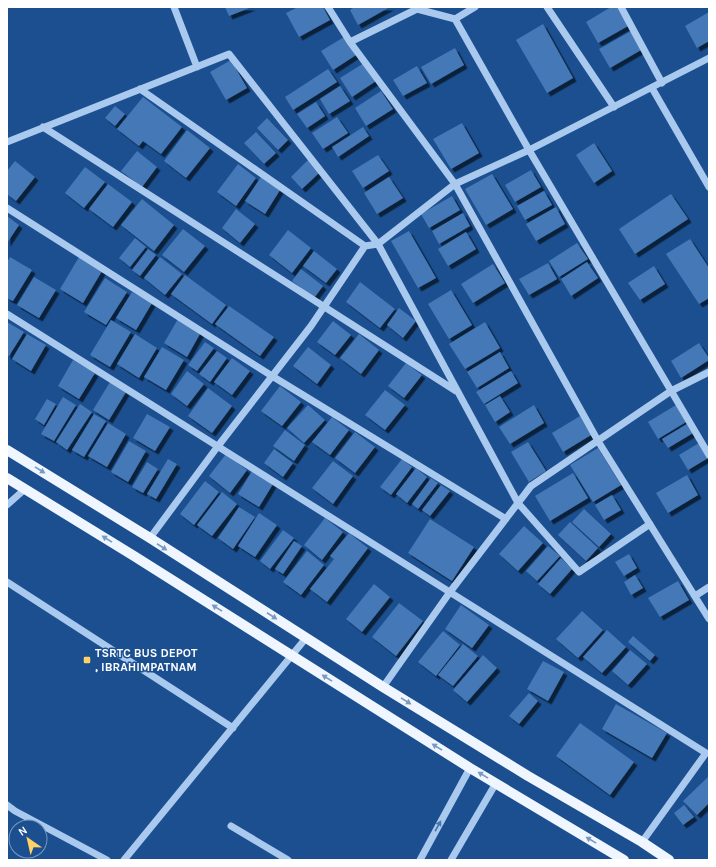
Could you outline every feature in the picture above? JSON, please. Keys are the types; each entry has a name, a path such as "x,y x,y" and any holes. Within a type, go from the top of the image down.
{"main road":[{"path":"7,450 150,538 383,687 528,776 642,842 669,860"},
{"path":"7,478 470,768 624,860"}],"street":[{"path":"174,7 197,67"},
{"path":"328,7 350,42 455,184 598,441 709,619"},
{"path":"455,19 474,7"},
{"path":"548,7 614,107"},
{"path":"620,7 662,83"},
{"path":"350,42 417,8 455,19 529,150 709,455"},
{"path":"7,142 229,54 378,244 518,503 579,572 650,524"},
{"path":"140,89 365,246 378,244 455,184 529,150 709,58"},
{"path":"652,88 709,187"},
{"path":"43,128 458,392"},
{"path":"7,208 272,376 506,519"},
{"path":"150,538 218,446 311,326 365,246"},
{"path":"7,314 450,592 707,750 642,842"},
{"path":"383,687 450,592 531,486 671,391 709,372"},
{"path":"7,505 25,489"},
{"path":"7,582 233,728"},
{"path":"695,596 709,587"},
{"path":"124,860 306,638"},
{"path":"420,860 470,768"},
{"path":"451,860 496,783"},
{"path":"7,805 15,811 107,860"},
{"path":"230,826 288,860"}],"building":[{"path":"225,7 252,7 229,16"},
{"path":"298,7 323,7 330,20 299,37 286,13"},
{"path":"354,7 390,7 358,25 350,10"},
{"path":"611,7 617,7 628,26 598,43 586,22"},
{"path":"709,12 709,41 697,48 685,26"},
{"path":"543,24 573,78 547,93 516,40"},
{"path":"631,31 641,50 610,68 599,49"},
{"path":"344,37 356,55 333,70 321,51"},
{"path":"455,48 464,65 431,84 421,67"},
{"path":"231,60 247,88 226,100 210,72"},
{"path":"364,63 376,81 352,97 340,78"},
{"path":"417,66 427,83 403,96 393,80"},
{"path":"328,69 337,82 293,110 285,97"},
{"path":"340,86 350,101 329,114 320,99"},
{"path":"381,91 393,109 366,126 355,108"},
{"path":"143,97 182,127 161,154 143,141 139,146 117,129"},
{"path":"316,102 325,116 307,128 297,114"},
{"path":"115,106 125,114 115,126 105,118"},
{"path":"337,117 348,133 323,149 312,133"},
{"path":"267,118 288,140 278,150 257,128"},
{"path":"462,123 479,153 451,169 433,139"},
{"path":"363,127 369,136 338,157 332,147"},
{"path":"187,130 210,148 186,178 164,161"},
{"path":"256,132 276,153 264,164 244,143"},
{"path":"594,143 612,171 594,183 576,155"},
{"path":"137,151 157,167 142,187 121,171"},
{"path":"378,155 389,171 363,188 352,171"},
{"path":"308,160 320,172 302,189 291,177"},
{"path":"15,161 35,177 16,201 7,194 7,171"},
{"path":"238,164 256,178 236,206 217,192"},
{"path":"85,167 105,182 84,208 65,193"},
{"path":"531,170 541,187 515,202 505,185"},
{"path":"492,174 513,209 486,225 465,189"},
{"path":"261,177 280,190 265,214 245,201"},
{"path":"389,177 403,198 377,214 364,193"},
{"path":"108,184 132,202 113,227 89,209"},
{"path":"544,191 552,205 525,220 517,206"},
{"path":"671,194 688,219 635,254 619,229"},
{"path":"452,196 460,210 429,228 421,214"},
{"path":"142,199 174,225 154,251 121,225"},
{"path":"556,207 565,224 536,241 526,224"},
{"path":"236,209 255,224 240,243 222,228"},
{"path":"463,213 470,226 439,244 432,231"},
{"path":"7,216 19,225 7,243"},
{"path":"183,229 205,246 184,272 162,255"},
{"path":"288,230 311,248 292,273 269,255"},
{"path":"409,231 436,278 418,288 391,241"},
{"path":"466,232 476,249 448,266 438,249"},
{"path":"135,238 146,247 130,267 119,258"},
{"path":"690,239 709,268 709,298 699,304 666,254"},
{"path":"577,243 588,259 559,277 549,261"},
{"path":"148,249 156,255 140,276 132,270"},
{"path":"314,251 337,269 326,283 303,266"},
{"path":"10,257 32,270 13,301 7,298 7,262"},
{"path":"79,257 102,271 83,303 60,289"},
{"path":"160,257 182,274 165,295 144,278"},
{"path":"587,262 598,278 571,296 561,279"},
{"path":"548,263 557,279 529,295 519,279"},
{"path":"493,264 505,283 473,303 461,284"},
{"path":"654,266 665,284 640,300 628,283"},
{"path":"301,269 323,286 314,298 292,281"},
{"path":"185,275 226,305 212,324 171,294"},
{"path":"34,277 56,290 39,318 17,305"},
{"path":"105,278 127,292 106,325 84,312"},
{"path":"360,282 395,309 380,328 346,302"},
{"path":"451,290 472,325 449,339 428,304"},
{"path":"132,292 152,303 136,330 116,318"},
{"path":"229,306 274,337 260,356 215,324"},
{"path":"399,308 416,321 403,338 387,325"},
{"path":"178,319 201,332 187,357 164,343"},
{"path":"111,320 131,332 110,367 90,355"},
{"path":"333,321 351,335 335,355 317,342"},
{"path":"7,322 24,332 9,356 7,355"},
{"path":"485,322 500,348 465,369 449,344"},
{"path":"27,334 46,345 31,371 12,359"},
{"path":"135,334 157,348 139,378 117,364"},
{"path":"359,334 379,350 361,374 340,358"},
{"path":"205,342 214,348 197,371 188,365"},
{"path":"699,343 709,360 681,378 671,361"},
{"path":"162,347 184,360 166,390 144,377"},
{"path":"308,347 331,365 317,384 293,366"},
{"path":"217,351 227,358 210,382 199,374"},
{"path":"500,352 509,368 477,388 467,372"},
{"path":"232,358 250,371 232,395 214,382"},
{"path":"73,360 95,373 79,399 58,386"},
{"path":"406,363 422,375 404,398 388,386"},
{"path":"187,371 204,384 187,406 171,394"},
{"path":"511,371 518,383 484,404 476,392"},
{"path":"110,382 126,392 109,420 93,410"},
{"path":"280,386 301,402 282,426 261,411"},
{"path":"208,388 232,406 212,433 188,416"},
{"path":"385,390 405,405 385,430 365,415"},
{"path":"500,396 510,412 495,422 485,405"},
{"path":"63,397 76,405 54,441 41,434"},
{"path":"47,399 56,404 44,425 35,419"},
{"path":"80,404 92,412 67,450 56,442"},
{"path":"308,405 325,420 304,443 287,428"},
{"path":"534,405 544,423 510,444 499,427"},
{"path":"676,405 686,422 658,439 648,422"},
{"path":"94,414 106,421 84,457 72,450"},
{"path":"147,414 170,427 155,451 133,438"},
{"path":"580,416 591,435 563,452 552,433"},
{"path":"332,417 349,430 330,455 312,442"},
{"path":"108,423 126,434 107,467 88,456"},
{"path":"687,424 693,433 668,448 662,439"},
{"path":"285,430 305,445 294,461 273,446"},
{"path":"355,432 375,447 355,473 335,458"},
{"path":"129,441 146,451 128,482 111,472"},
{"path":"528,442 546,471 529,482 511,452"},
{"path":"699,443 708,458 688,470 679,455"},
{"path":"598,448 621,485 593,502 570,465"},
{"path":"274,449 293,463 283,477 264,463"},
{"path":"226,454 247,470 230,493 209,476"},
{"path":"168,459 177,464 156,499 147,494"},
{"path":"402,459 412,467 391,495 380,487"},
{"path":"333,461 353,476 333,504 312,488"},
{"path":"147,462 158,469 143,493 132,487"},
{"path":"416,468 427,477 407,503 396,494"},
{"path":"252,471 273,484 259,507 238,494"},
{"path":"573,473 588,498 550,521 535,496"},
{"path":"687,475 698,495 668,513 656,493"},
{"path":"431,478 438,483 418,509 412,504"},
{"path":"205,481 219,492 194,525 180,514"},
{"path":"441,485 450,491 430,516 422,510"},
{"path":"222,492 237,504 212,536 197,525"},
{"path":"612,495 621,510 604,520 595,505"},
{"path":"239,507 255,517 233,549 218,538"},
{"path":"584,509 611,534 599,547 572,522"},
{"path":"259,513 277,525 255,557 238,546"},
{"path":"325,518 343,532 322,560 304,545"},
{"path":"430,519 474,547 452,581 408,553"},
{"path":"570,522 598,548 586,561 558,535"},
{"path":"524,526 543,543 518,571 499,554"},
{"path":"283,530 294,538 270,569 260,561"},
{"path":"349,533 368,548 327,602 310,589 334,559 330,556"},
{"path":"294,541 302,546 283,574 275,569"},
{"path":"548,546 560,556 537,581 526,571"},
{"path":"307,551 324,565 301,595 283,582"},
{"path":"629,554 637,568 624,576 615,562"},
{"path":"561,558 572,569 550,594 538,584"},
{"path":"635,575 643,588 631,595 624,582"},
{"path":"678,581 689,600 660,617 648,598"},
{"path":"374,584 390,597 362,632 346,619"},
{"path":"399,603 423,621 396,656 372,637"},
{"path":"461,605 489,625 472,648 445,629"},
{"path":"582,611 603,630 578,658 556,639"},
{"path":"607,630 626,647 602,673 583,657"},
{"path":"443,631 460,645 436,676 418,662"},
{"path":"633,636 655,655 650,661 628,642"},
{"path":"463,644 478,656 453,686 438,675"},
{"path":"630,650 647,664 628,685 612,671"},
{"path":"483,655 497,668 467,702 453,690"},
{"path":"543,661 564,672 548,701 527,689"},
{"path":"529,693 538,701 519,724 509,716"},
{"path":"616,704 667,733 652,758 602,729"},
{"path":"580,723 634,762 610,795 556,756"},
{"path":"709,776 709,803 697,815 683,801"},
{"path":"684,805 694,817 683,825 674,813"}],"place":[{"name":"TSRTC BUS DEPOT , IBRAHIMPATNAM","path":"87,660"}]}
